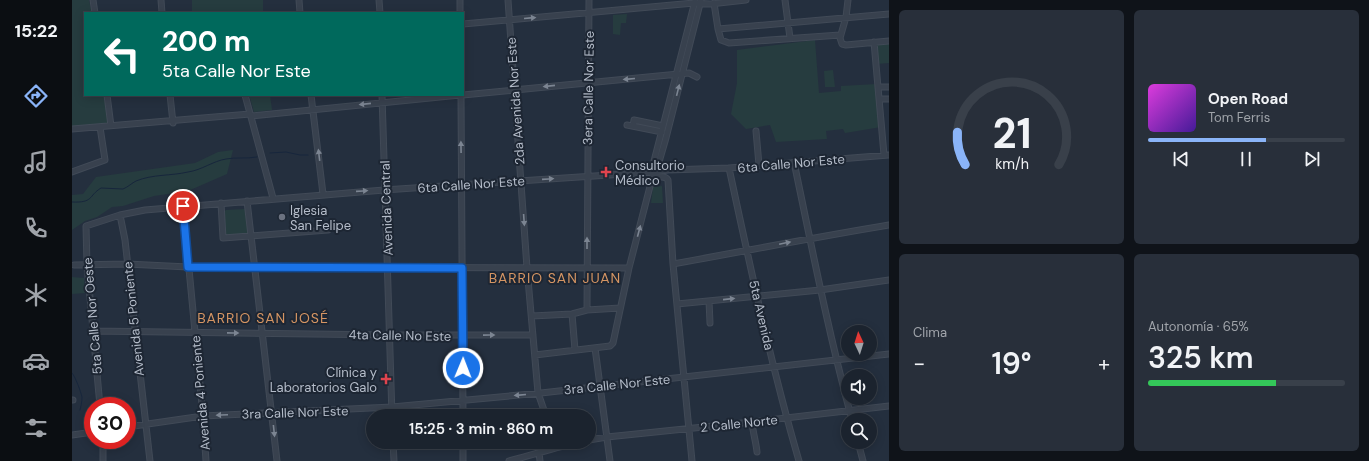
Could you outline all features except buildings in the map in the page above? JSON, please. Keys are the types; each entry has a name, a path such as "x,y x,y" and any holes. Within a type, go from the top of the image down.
{"street":[{"path":"93,0 95,12"},
{"path":"161,0 162,12"},
{"path":"299,0 300,12"},
{"path":"379,0 380,12"},
{"path":"460,0 460,12"},
{"name":"2da Avenida Nor Este","path":"508,0 527,268 538,393 544,409"},
{"name":"3era Calle Nor Este","path":"587,310 589,0"},
{"path":"705,0 712,4 722,40 729,43 840,35"},
{"path":"464,24 698,2 712,4 746,0"},
{"path":"785,0 790,38"},
{"path":"848,0 846,17 840,35 840,41 842,44 846,45 889,41"},
{"path":"698,2 698,13"},
{"path":"535,355 595,348 612,344 629,268 654,172 659,162 663,136 682,75 686,44 698,2"},
{"path":"663,136 663,126 670,110 675,75 686,44 698,13 701,9 712,4"},
{"path":"718,29 889,14"},
{"path":"874,42 886,155"},
{"path":"464,95 588,82 682,75 689,73 697,77"},
{"path":"878,87 889,87"},
{"path":"107,96 111,126"},
{"path":"170,96 172,122"},
{"path":"245,96 273,198"},
{"path":"311,96 324,194"},
{"name":"Avenida Central","path":"382,96 392,407"},
{"path":"72,129 251,116 451,96"},
{"path":"461,96 463,409"},
{"path":"879,99 889,99"},
{"path":"633,126 634,120 663,126"},
{"path":"627,125 663,136"},
{"path":"72,172 105,160 100,127"},
{"path":"756,131 759,165"},
{"name":"6ta Calle Nor Este","path":"247,201 324,194 462,186 668,170 729,168 886,155"},
{"path":"794,162 820,290 836,360 851,413"},
{"name":"5ta Avenida","path":"729,168 774,367 799,461"},
{"path":"654,172 668,180 673,264 692,461"},
{"path":"120,215 145,210 247,201 277,461"},
{"path":"221,203 223,238 328,230"},
{"name":"Avenida 4 Poniente","path":"183,206 206,461"},
{"name":"5ta Calle Nor Oeste","path":"99,397 87,265 86,226 120,215"},
{"name":"Avenida 5 Poniente","path":"120,215 150,461"},
{"path":"673,264 810,238 889,225"},
{"path":"74,266 127,264 188,267 629,268"},
{"path":"677,304 820,290 889,280"},
{"path":"709,301 710,324"},
{"path":"532,316 572,314 587,310 620,308"},
{"path":"572,314 575,350"},
{"name":"4ta Calle No Este","path":"93,331 463,336 533,335"},
{"path":"595,348 610,461"},
{"path":"774,367 889,354"},
{"name":"3ra Calle Nor Este","path":"136,426 203,416 392,407 538,393 774,367"},
{"name":"2 Calle Norte","path":"596,439 889,406"},
{"path":"752,422 757,452"},
{"path":"72,435 84,433"},
{"path":"103,449 103,461"},
{"path":"393,449 394,461"},
{"path":"463,449 463,461"},
{"path":"509,461 539,453 546,449"},
{"path":"860,449 863,461"},
{"path":"539,453 540,461"}],"green space":[{"path":"72,0 89,0 92,12 84,12 84,96 105,96 110,124 72,127"},
{"path":"192,0 263,0 263,12 192,12"},
{"path":"627,14 626,23 621,23 620,35 613,34 613,15"},
{"path":"815,40 819,93 841,91 841,86 877,84 881,127 845,133 843,129 826,131 827,139 776,142 770,125 746,129 731,114 737,83 737,50"},
{"path":"889,41 889,63 876,64 874,42"},
{"path":"833,70 835,87 825,87 824,71"},
{"path":"249,96 270,96 272,110 254,112"},
{"path":"233,150 227,174 188,191 154,196 123,206 112,207 97,217 85,221 72,230 72,195 83,194 96,177 195,163 218,152"},
{"path":"662,186 663,203 651,203 653,187"},
{"path":"245,209 249,232 247,234 226,235 224,212 226,210"},
{"path":"72,277 84,278 85,293 72,294"}],"waterway":[{"path":"270,153 286,152 308,155"},
{"path":"72,202 87,200 101,188 123,189 136,181 149,177 193,171 226,159 257,157"},
{"path":"663,173 670,173"},
{"path":"72,373 78,384 82,397 80,410"}],"place":[{"name":"Consultorio Médico","path":"606,172"},
{"name":"Iglesia San Felipe","path":"282,217"},
{"name":"Clínica y Laboratorios Galo","path":"386,379"}],"district":[{"name":"BARRIO SAN JUAN","path":"555,278"},
{"name":"BARRIO SAN JOSÉ","path":"263,318"}],"route":[{"path":"183,206 188,267 462,268 463,368"}]}
